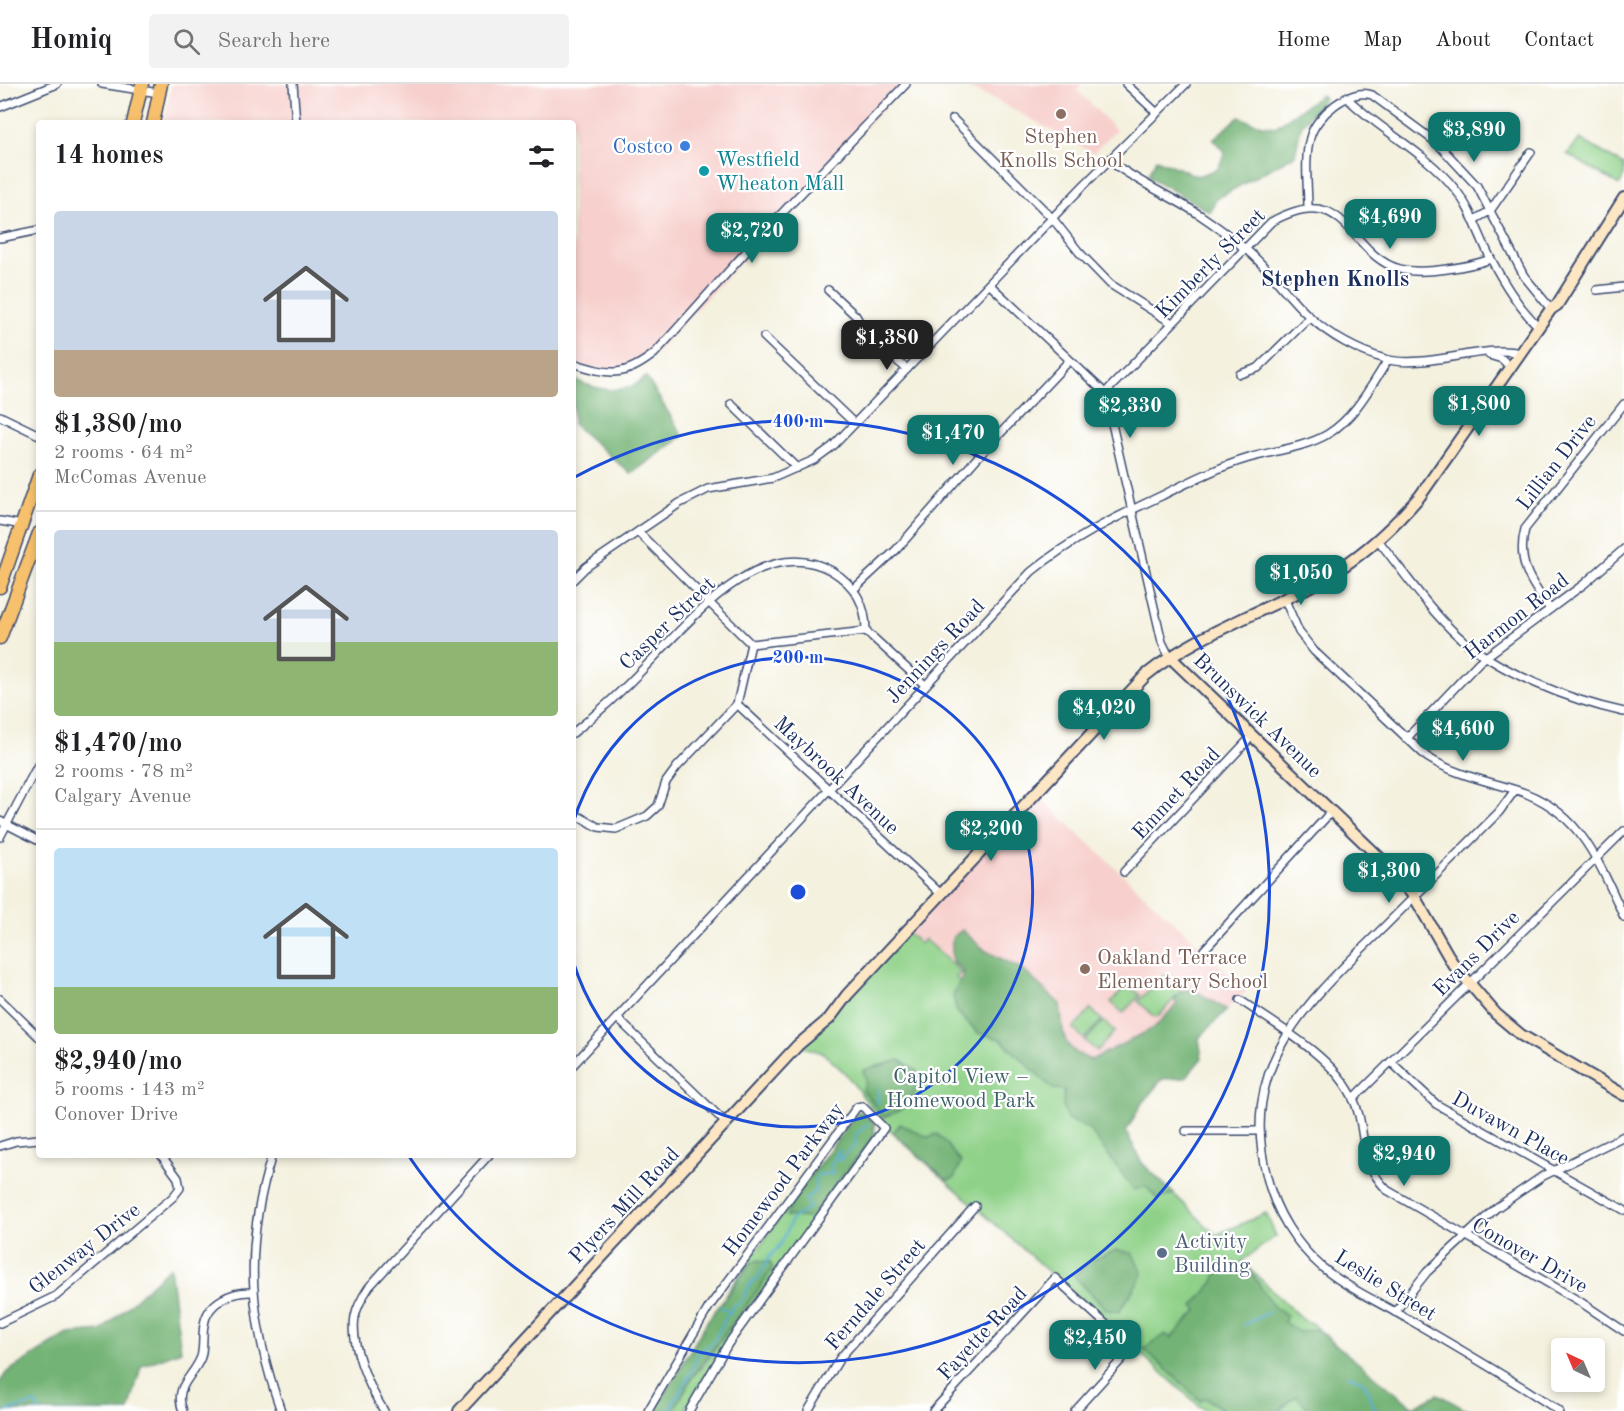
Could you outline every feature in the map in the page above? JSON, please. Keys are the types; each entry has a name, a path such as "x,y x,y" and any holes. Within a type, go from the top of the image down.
{"main road":[{"path":"134,120 141,88"},
{"path":"154,120 160,89"},
{"path":"0,587 36,484"},
{"path":"0,638 36,541"}],"street":[{"path":"0,108 57,84"},
{"path":"102,84 160,89"},
{"path":"293,84 296,120"},
{"path":"576,364 604,372 624,373 637,368 655,353 763,234 906,84"},
{"path":"1126,84 1157,113"},
{"path":"576,577 586,567 680,503 708,489 773,478 797,468 833,446 1186,84"},
{"path":"1491,259 1472,265 1400,269 1379,259 1339,218 1308,208 1310,138 1322,119 1346,97 1363,92 1372,95 1437,143 1478,186 1524,276 1551,309"},
{"path":"1346,97 1441,172 1474,220 1491,259 1519,302 1539,327"},
{"path":"953,119 1053,219 1079,252 1110,284 1172,323"},
{"path":"1474,220 1490,211 1531,152"},
{"path":"1110,161 1199,215 1245,248 1310,317 1340,339 1388,360 1487,354 1502,350 1521,353"},
{"name":"Plyers Mill Road","path":"459,1411 818,1026 830,1008 847,995 1118,704 1172,655 1176,647 1183,641 1203,637 1338,570 1378,540 1420,496 1539,327 1565,282 1623,203"},
{"name":"Kimberly Street","path":"1105,393 1271,222 1287,213 1308,208"},
{"path":"0,238 36,231"},
{"path":"990,285 1105,393"},
{"path":"1598,290 1624,287"},
{"path":"828,290 856,316 868,337 907,369"},
{"path":"1240,374 1258,368 1310,317"},
{"path":"764,337 854,423"},
{"path":"1487,354 1502,359 1511,368"},
{"name":"Jennings Road","path":"576,1062 1031,572 1059,549 1105,521 1206,474 1249,458 1311,442 1328,434 1358,405 1388,360"},
{"path":"854,589 896,550 977,458 1070,361"},
{"name":"Brunswick Avenue","path":"1105,393 1162,642 1252,736 1380,858 1414,897 1468,984 1496,1014 1521,1035 1624,1095"},
{"path":"731,404 797,468"},
{"name":"Lillian Drive","path":"1550,609 1525,570 1521,556 1525,529 1624,404"},
{"path":"0,416 36,434"},
{"path":"0,521 23,525"},
{"path":"638,532 751,644"},
{"path":"1378,540 1456,634 1485,657 1567,696 1592,705 1624,712"},
{"name":"Harmon Road","path":"1406,739 1485,657 1605,567 1624,549"},
{"name":"Casper Street","path":"576,732 597,716 708,602 730,585 771,565 793,562 824,567 854,589 866,610 866,631"},
{"path":"1284,598 1299,632 1314,651 1406,739 1447,770 1535,796 1558,810 1575,827 1596,857 1624,917"},
{"path":"751,644 866,631 925,685"},
{"path":"576,815 598,827 616,829 647,816 658,806 666,782 677,767 737,704 751,644"},
{"name":"Maybrook Avenue","path":"737,704 941,894"},
{"name":"Emmet Road","path":"1124,872 1252,736"},
{"path":"0,837 3,823 36,768"},
{"name":"Leslie Street","path":"1515,789 1499,812 1325,984 1286,1032 1267,1075 1259,1131 1262,1157 1271,1192 1298,1240 1323,1267 1356,1290 1511,1378 1559,1411"},
{"path":"1204,950 1331,812"},
{"path":"3,823 36,840"},
{"name":"Evans Drive","path":"1353,1099 1624,831"},
{"path":"0,999 36,1034"},
{"name":"Conover Drive","path":"1240,1000 1286,1032 1335,1071 1353,1099 1363,1149 1377,1180 1404,1203 1579,1301 1624,1331"},
{"path":"616,1018 727,1124"},
{"name":"Duvawn Place","path":"1391,1062 1436,1104 1624,1210"},
{"name":"Homewood Parkway","path":"648,1411 709,1307 857,1107 862,1106 884,1128 728,1344 689,1411"},
{"path":"1186,1131 1259,1131"},
{"path":"1395,1312 1414,1286 1496,1208 1553,1171 1624,1136"},
{"path":"0,1146 16,1141 36,1139"},
{"name":"Glenway Drive","path":"0,1323 56,1296 148,1220 180,1188 178,1178 163,1158"},
{"path":"271,1158 252,1254 253,1293 266,1370 281,1411"},
{"path":"384,1411 357,1349 354,1331 358,1306 369,1287 486,1158"},
{"name":"Ferndale Street","path":"808,1411 840,1358 975,1206"},
{"name":"Fayette Road","path":"933,1411 1055,1278 1132,1348 1075,1411"},
{"path":"183,1411 180,1390 202,1355 206,1317 210,1310 224,1299 244,1292 253,1293"}],"shaded area":[{"path":"172,84 906,84 655,353 624,373 576,364 576,120 164,120"},
{"name":"Stephen Knolls School","path":"958,84 1081,84 1077,90 1116,130 1093,153 992,98"},
{"name":"Oakland Terrace Elementary School","path":"1036,794 1247,990 1180,1054 1167,1076 1141,1105 1126,1132 906,931"}],"green space":[{"path":"1321,95 1324,98 1301,126 1295,155 1216,199 1210,212 1148,176 1156,159 1197,176 1218,169 1225,152 1213,139 1239,117 1275,127"},
{"path":"1580,139 1624,165 1624,176 1619,185 1567,154"},
{"path":"646,377 683,436 631,474 576,427 576,380 611,390 638,383"},
{"path":"962,930 986,951 1022,969 1060,1004 1063,1032 1068,1045 1073,1051 1091,1060 1154,1028 1177,1004 1174,1000 1181,991 1191,988 1227,1010 1199,1038 1202,1058 1185,1078 1162,1079 1141,1105 1126,1132 1142,1163 1174,1194 1158,1199 1146,1187 1134,1190 1089,1129 1067,1119 1063,1105 1064,1090 1053,1089 1000,1039 978,1033 957,1012 953,996 964,972 952,961 952,938"},
{"name":"Capitol View – Homewood Park","path":"906,931 920,944 924,939 961,972 956,978 1126,1132 1142,1163 1216,1235 1266,1213 1276,1236 1242,1261 1302,1319 1311,1323 1385,1387 1419,1411 1205,1411 887,1128 845,1073 823,1053 800,1046"},
{"path":"1164,975 1181,991 1159,1016 1155,1017 1138,1001"},
{"path":"1128,985 1140,995 1123,1013 1111,1002"},
{"path":"1091,1009 1102,1020 1084,1039 1073,1029"},
{"path":"1103,1021 1115,1031 1097,1051 1085,1041"},
{"path":"900,1060 917,1071 918,1080 914,1095 898,1111 883,1117 863,1090 866,1081 863,1070"},
{"path":"858,1112 862,1112 874,1123 875,1135 809,1218 786,1216 796,1195"},
{"path":"900,1124 928,1137 937,1134 940,1137 961,1162 954,1178 947,1180 893,1133"},
{"path":"875,1135 719,1353 685,1411 673,1411 692,1377 703,1366 772,1269 770,1262 751,1263 724,1297 796,1195"},
{"path":"1117,1250 1132,1253 1143,1274 1119,1312 1107,1310 1074,1276 1089,1261"},
{"path":"759,1260 771,1263 772,1268 764,1282 692,1377 673,1411 655,1411 708,1320 751,1263"},
{"path":"1230,1264 1247,1266 1274,1307 1287,1316 1284,1322 1299,1332 1316,1329 1413,1407 1438,1394 1468,1411 1311,1411 1296,1396 1279,1411 1218,1411 1221,1408 1205,1398 1201,1401 1144,1349 1165,1334 1171,1338 1197,1311 1193,1306 1214,1282 1216,1271"},
{"path":"170,1267 181,1351 141,1366 129,1411 0,1411 0,1382 7,1372 68,1334 101,1331"}],"waterway":[{"path":"878,1088 878,1103"},
{"path":"668,1411 690,1375 698,1354 713,1342 732,1307 741,1302 752,1282 758,1279 769,1257 781,1244 792,1219 809,1208 806,1199 816,1190 815,1179 819,1174 833,1174 830,1167 839,1150 838,1160 841,1160 846,1152 856,1146 854,1136 868,1124"},
{"path":"721,1307 731,1312"},
{"path":"1244,1325 1271,1311"},
{"path":"1348,1375 1363,1381 1376,1411"},
{"path":"7,1411 36,1403 39,1411"},
{"path":"1424,1411 1431,1407 1434,1411"}],"place":[{"name":"Stephen Knolls School","path":"1061,114"},
{"name":"Costco","path":"685,146"},
{"name":"Westfield Wheaton Mall","path":"704,171"},
{"name":"Oakland Terrace Elementary School","path":"1085,969"},
{"name":"Activity Building","path":"1162,1253"}],"district":[{"name":"Stephen Knolls","path":"1335,278"}]}
